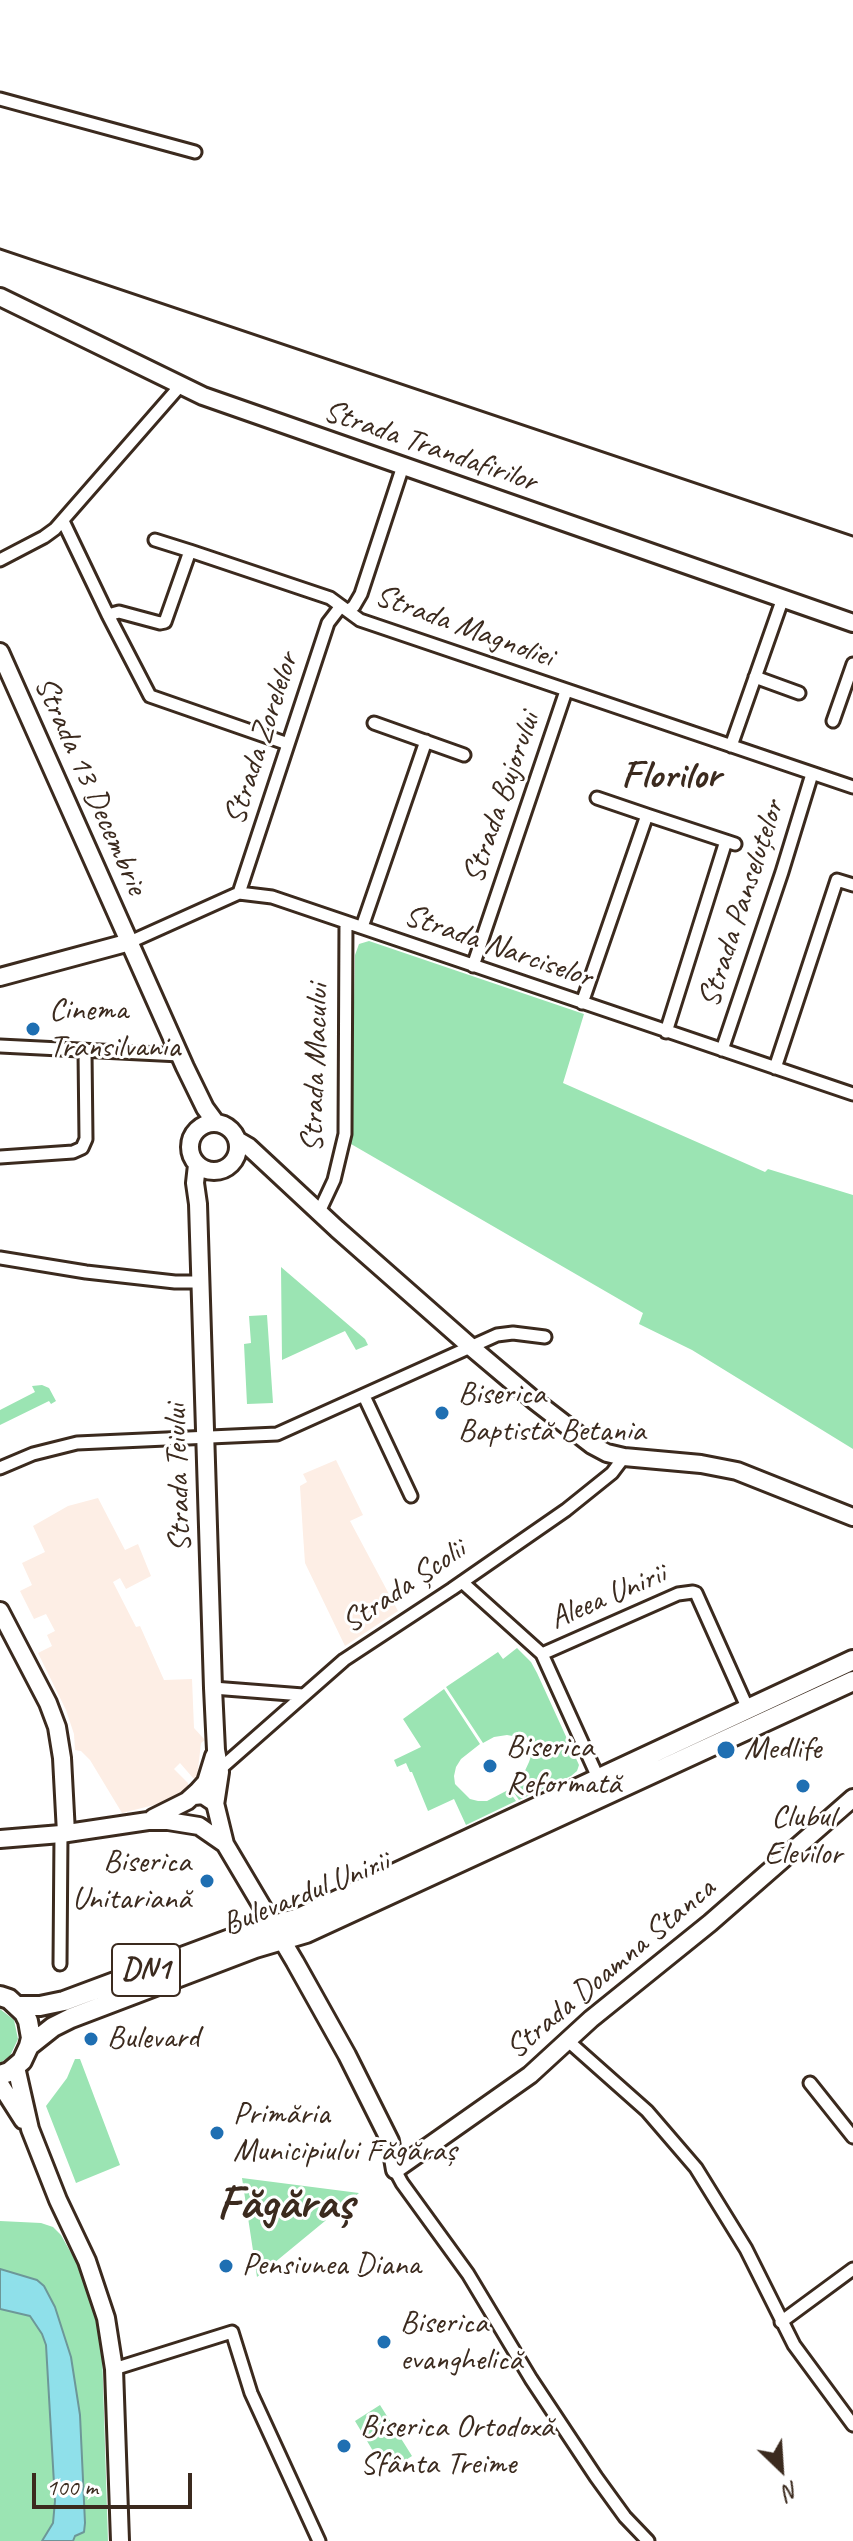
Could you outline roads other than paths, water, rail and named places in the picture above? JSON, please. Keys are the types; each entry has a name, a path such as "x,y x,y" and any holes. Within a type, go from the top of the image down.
{"main road":[{"name":"Bulevardul Unirii","path":"669,1756 748,1709 853,1660"},
{"name":"Bulevardul Unirii","path":"18,2006 64,2001 277,1932 306,1933 602,1786 853,1681"},
{"name":"Bulevardul Unirii","path":"8,2071 29,2046 53,2027 205,1966 277,1932"},
{"path":"0,1996 18,2006 28,2021 29,2046"}],"street":[{"path":"0,99 195,152"},
{"name":"Strada Trandafirilor","path":"0,297 180,386 253,415 853,623"},
{"path":"0,560 44,537 63,521 180,386"},
{"name":"Strada Zorelelor","path":"239,893 328,623 345,609 354,606 361,594 403,466"},
{"path":"63,521 146,691 154,699 288,744"},
{"name":"Strada Magnoliei","path":"155,540 330,598 360,620 853,787"},
{"path":"108,615 119,612 165,622 190,551"},
{"path":"731,746 783,598"},
{"name":"Strada 13 Decembrie","path":"0,652 180,1055 216,1123"},
{"path":"833,721 853,664"},
{"path":"755,677 799,693"},
{"name":"Strada Bujorului","path":"473,966 566,691"},
{"path":"374,723 464,755"},
{"path":"362,927 426,741"},
{"name":"Strada Panseluțelor","path":"722,1050 812,774"},
{"path":"582,1003 647,815 597,798"},
{"name":"Strada Panseluțelor","path":"647,815 730,843 666,1032"},
{"path":"775,1068 837,880 853,885"},
{"path":"130,942 239,893"},
{"name":"Strada Narciselor","path":"239,893 272,897 853,1094"},
{"name":"Strada Macului","path":"319,1212 334,1180 345,1134 346,922"},
{"name":"Strada 13 Decembrie","path":"0,977 130,942"},
{"path":"0,1046 180,1055"},
{"path":"0,1157 73,1152 82,1148 86,1139 85,1052"},
{"name":"Strada 13 Decembrie","path":"195,1132 198,1094"},
{"path":"215,1172 197,1165 189,1147 195,1132 216,1123 229,1129 236,1149 271,1169 471,1347 601,1450 624,1457 701,1464 737,1471 853,1517"},
{"path":"198,1204 206,1182 215,1172 228,1167 236,1149"},
{"name":"Strada Teiului","path":"197,1165 195,1183 216,1750"},
{"path":"0,1258 86,1272 201,1282"},
{"path":"0,1468 33,1454 77,1443 277,1434 504,1333 545,1337"},
{"path":"364,1396 411,1496"},
{"name":"Strada Școlii","path":"220,1769 350,1656 583,1498 612,1473 624,1457"},
{"name":"Aleea Unirii","path":"457,1586 542,1654 602,1786"},
{"name":"Aleea Unirii","path":"542,1654 678,1594 696,1593 748,1709"},
{"path":"0,1611 48,1703 57,1727 62,1758 63,1834 60,1964"},
{"path":"213,1688 303,1695"},
{"path":"0,1839 63,1834 148,1821 209,1824 216,1809 220,1769 216,1750"},
{"path":"216,1750 208,1778 190,1798 184,1811 195,1825 225,1844"},
{"path":"148,1821 190,1798 208,1796 216,1809 225,1844 363,2087 390,2141 395,2170 402,2183 478,2288 549,2407 619,2510 648,2541"},
{"name":"Strada Doamna Stanca","path":"395,2170 514,2088 853,1798"},
{"path":"567,2040 647,2111 696,2168 746,2249 781,2322 808,2366 853,2425"},
{"path":"8,2071 58,2200 87,2261 110,2334 120,2541"},
{"path":"810,2083 853,2137"},
{"path":"0,2084 30,2129"},
{"path":"781,2322 853,2269"},
{"path":"114,2369 232,2332 251,2393 319,2541"}],"water":[{"path":"0,2269 37,2280 44,2286 55,2307 71,2357 80,2415 85,2523 84,2532 75,2536 73,2541 42,2541 53,2523 55,2501 46,2345 30,2316 0,2309"}],"railway":[{"path":"0,249 853,536"}],"place":[{"name":"Cinema Transilvania","path":"33,1029"},
{"name":"Biserica Baptistă Betania","path":"442,1413"},
{"name":"Medlife","path":"726,1750"},
{"name":"Biserica Reformată","path":"490,1766"},
{"name":"Clubul Elevilor","path":"803,1786"},
{"name":"Biserica Unitariană","path":"207,1881"},
{"name":"Bulevard","path":"91,2039"},
{"name":"Primăria Municipiului Făgăraș","path":"217,2133"},
{"name":"Pensiunea Diana","path":"226,2266"},
{"name":"Biserica evanghelică","path":"384,2342"},
{"name":"Biserica Ortodoxă Sfânta Treime","path":"344,2446"}],"district":[{"name":"Florilor","path":"671,777"},
{"name":"Făgăraș","path":"285,2205"}]}
